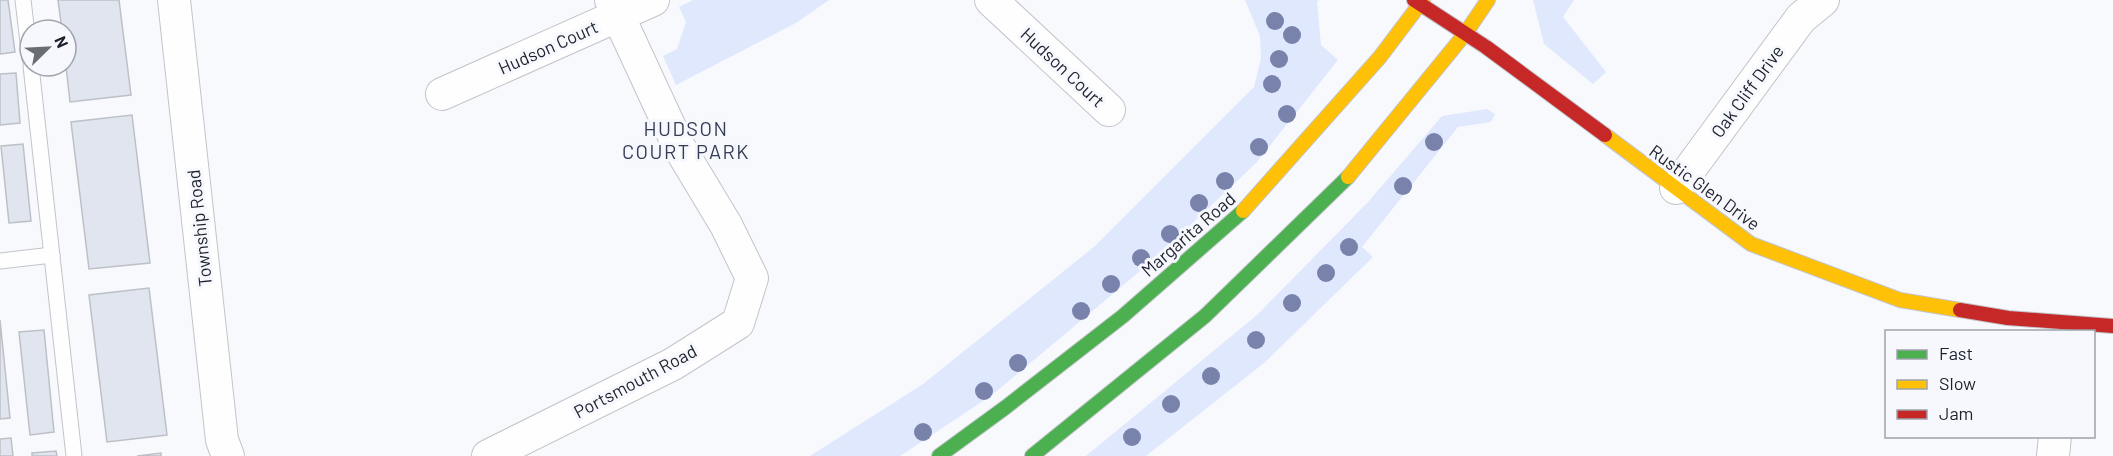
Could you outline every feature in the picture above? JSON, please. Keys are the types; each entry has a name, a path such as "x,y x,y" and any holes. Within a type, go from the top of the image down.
{"main road":[{"path":"1032,456 1205,316 1347,178 1465,34 1488,0"},
{"name":"Rustic Glen Drive","path":"1419,2 1751,244 1900,300 2067,327 2113,326"},
{"name":"Margarita Road","path":"939,456 1123,316 1243,211 1380,57 1419,2"}],"street":[{"name":"Township Road","path":"174,0 222,440 228,456"},
{"name":"Hudson Court","path":"442,94 615,8 653,0"},
{"name":"Hudson Court","path":"991,0 1109,110"},
{"name":"Oak Cliff Drive","path":"1676,188 1801,18 1824,0"},
{"name":"Portsmouth Road","path":"488,456 673,364 738,323 752,279 726,225 679,147 615,8"},
{"path":"2053,456 2055,438"}],"lane":[{"path":"23,0 25,18"},
{"path":"32,78 74,456"},
{"path":"0,261 52,255"}],"shaded area":[{"path":"693,0 829,0 796,23 676,85 663,56 677,49 686,22 679,7"},
{"path":"1245,0 1319,0 1317,2 1321,45 1338,60 1256,163 1158,256 992,395 900,456 810,456 923,384 1095,246 1254,87 1261,58 1260,36"},
{"path":"1533,0 1574,0 1563,17 1606,72 1593,84 1544,44"},
{"path":"1487,109 1495,114 1491,122 1458,127 1362,247 1373,257 1264,363 1146,456 1086,456 1257,315 1369,201 1442,116"}],"building":[{"path":"0,0 8,0 15,52 0,54"},
{"path":"58,0 119,0 131,95 70,102 67,78 78,78 78,18 60,18"},
{"path":"16,73 20,123 0,125 0,74"},
{"path":"132,115 150,263 89,269 71,122"},
{"path":"23,144 31,221 9,223 1,146"},
{"path":"149,288 167,435 107,442 89,295"},
{"path":"0,320 10,418 0,419"},
{"path":"44,330 54,432 30,435 19,332"},
{"path":"11,438 13,456 0,456 0,439"},
{"path":"56,451 57,456 32,456 32,453"},
{"path":"161,453 161,456 137,456"}],"traffic: fast":[{"path":"1032,456 1205,316 1348,177"},
{"path":"939,456 1123,316 1243,211"}],"traffic: slow":[{"path":"1243,211 1380,57 1423,0"},
{"path":"1348,177 1465,34 1488,0"},
{"path":"1605,135 1751,244 1900,300 1960,310"}],"traffic: jam":[{"path":"1414,0 1486,47 1605,135"},
{"path":"1960,310 2008,318 2113,326"}],"district":[{"name":"HUDSON COURT PARK","path":"686,140"}]}
